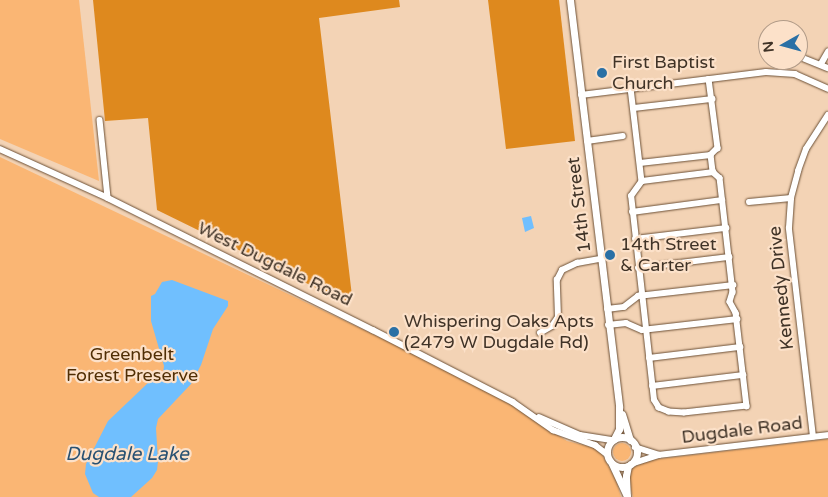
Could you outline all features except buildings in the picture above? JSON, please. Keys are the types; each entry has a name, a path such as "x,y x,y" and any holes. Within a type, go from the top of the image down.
{"street":[{"name":"14th Street","path":"570,0 619,407 619,429 614,440"},
{"path":"820,64 828,52"},
{"path":"808,60 828,68"},
{"path":"581,96 631,88 780,72 807,78 828,89"},
{"path":"640,163 711,155 718,148 709,79"},
{"path":"631,88 642,180 631,196 638,268 652,386 656,404 659,408 669,412 684,413 747,406 736,319 730,302 733,284 720,178 713,172 711,155"},
{"path":"634,108 712,99"},
{"name":"Kennedy Drive","path":"813,437 790,247 791,198 806,149 828,115"},
{"path":"100,120 108,198"},
{"path":"587,141 623,136"},
{"name":"West Dugdale Road","path":"0,149 108,198 414,351 513,402 532,415"},
{"path":"642,180 713,172"},
{"path":"749,202 791,198"},
{"path":"632,212 722,200"},
{"path":"635,239 726,228"},
{"path":"638,268 729,257"},
{"path":"540,333 552,326 558,317 557,280 562,270 577,263 600,259"},
{"path":"607,309 624,306 635,297 642,295 733,284"},
{"path":"608,325 626,323 636,329 646,330 736,319"},
{"path":"649,358 740,347"},
{"path":"652,386 743,376"},
{"name":"14th Street","path":"619,407 630,440"},
{"path":"532,415 580,435 614,440"},
{"path":"532,415 553,430 595,445 607,454 627,496"},
{"name":"Dugdale Road","path":"659,455 828,435"},
{"path":"607,454 608,446 614,440 622,437 630,440 636,447 659,455"},
{"path":"627,496 626,476 630,464 636,456 636,447"},
{"path":"612,464 620,467 659,455"}],"green space":[{"path":"0,0 79,0 99,181 0,139"},
{"name":"Greenbelt Forest Preserve","path":"0,157 484,387 567,441 599,449 616,480 621,497 0,497"},
{"path":"828,439 828,497 633,497 629,482 632,468 650,460"},
{"path":"622,443 628,446 631,452 628,458 622,461 616,458 613,452 616,446"}],"shaded area":[{"path":"93,0 399,0 400,7 319,18 352,296 349,304 157,210 148,118 105,121"},
{"path":"488,0 559,0 575,141 506,149"}],"water":[{"path":"531,216 534,228 525,232 522,218"},
{"name":"Dugdale Lake","path":"172,280 228,301 228,306 213,329 201,365 191,384 158,419 156,428 158,461 157,470 152,478 131,497 99,497 93,493 85,474 86,464 108,421 150,381 163,374 164,366 151,321 151,296 155,294 162,282"}],"place":[{"name":"First Baptist Church","path":"602,73"},
{"name":"14th Street & Carter","path":"610,255"},
{"name":"Whispering Oaks Apts (2479 W Dugdale Rd)","path":"394,332"}]}
